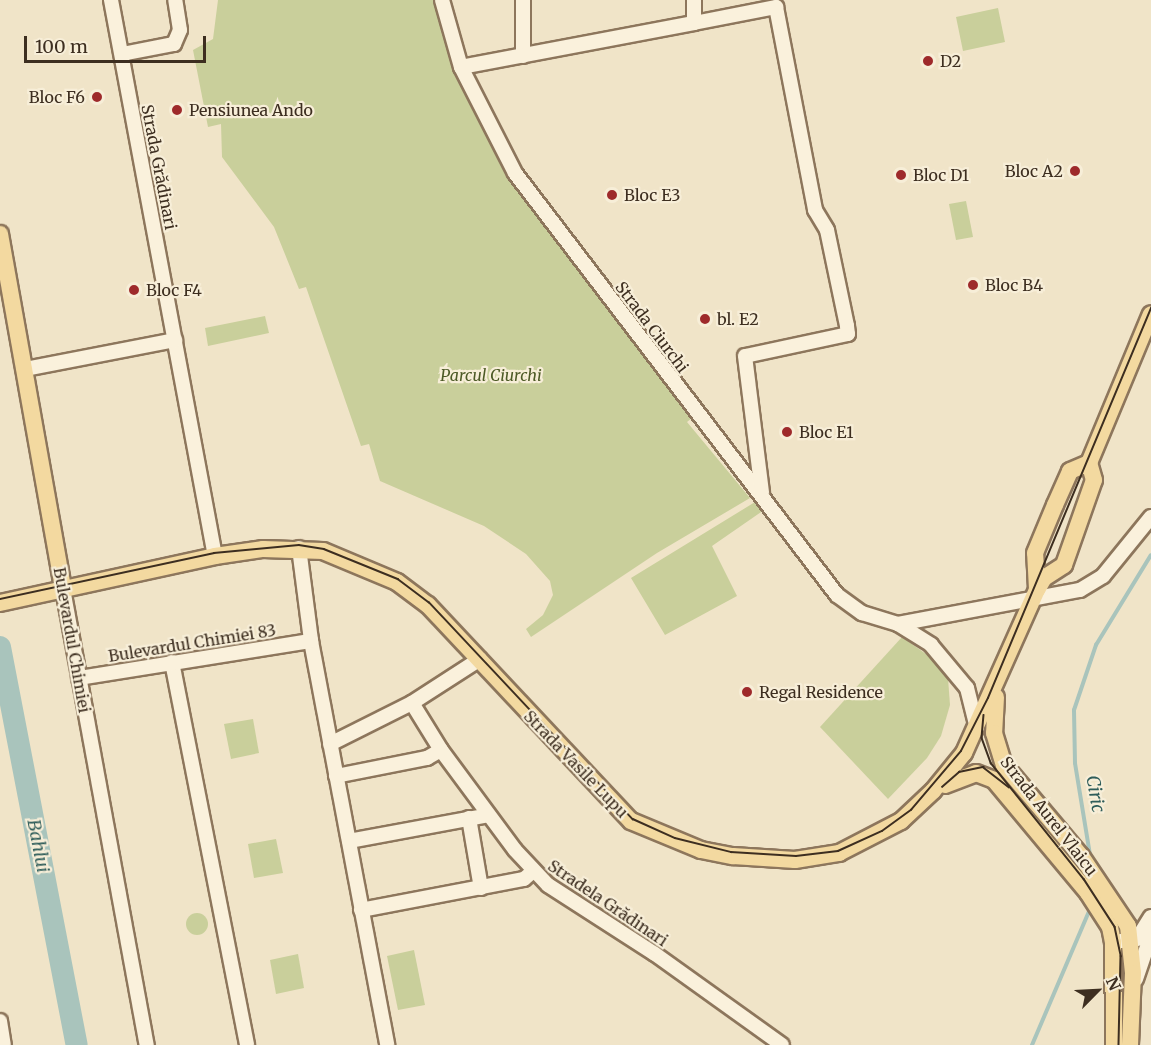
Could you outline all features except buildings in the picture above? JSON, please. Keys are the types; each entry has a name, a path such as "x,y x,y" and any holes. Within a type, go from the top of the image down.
{"main road":[{"name":"Bulevardul Chimiei","path":"0,234 63,589"},
{"name":"Strada Vasile Lupu","path":"0,603 215,556 299,548 323,551 404,586 480,659 631,821 701,850 775,859 839,853 884,833 933,791 952,771 978,728 1034,595 1044,578 1064,565 1094,480 1089,463 1151,314"},
{"name":"Strada Vasile Lupu","path":"1034,595 1039,576 1035,553 1055,505 1070,471 1089,463"},
{"name":"Strada Aurel Vlaicu","path":"995,687 994,732 1004,765 1082,856 1113,943 1114,1045"},
{"name":"Strada Aurel Vlaicu","path":"933,791 966,775 984,774 994,780 1094,887 1121,912 1130,940 1132,989 1130,1045"}],"street":[{"name":"Strada Grădinari","path":"111,0 215,556"},
{"path":"122,54 174,44 180,30 175,0"},
{"name":"Strada Ciurchi","path":"442,0 461,67 515,173 697,414 762,493 837,595 862,613 898,624 931,645 967,688 978,728"},
{"path":"523,0 523,56"},
{"path":"694,0 694,23"},
{"path":"461,67 776,7 815,210 827,230 848,334 745,356 762,493"},
{"path":"25,369 175,340"},
{"name":"Strada Ciurchi","path":"898,624 1034,595 1080,590 1103,576 1151,517"},
{"path":"299,548 311,641 387,1045"},
{"name":"Bulevardul Chimiei","path":"63,589 147,1045"},
{"name":"Bulevardul Chimiei 83","path":"79,678 311,641"},
{"path":"330,744 412,703 480,659"},
{"path":"172,662 247,1045"},
{"path":"967,688 995,687"},
{"name":"Stradela Grădinari","path":"412,703 441,750 532,872 782,1045"},
{"path":"336,776 427,758 441,750"},
{"path":"349,841 489,815"},
{"path":"469,818 481,888"},
{"path":"361,910 524,879 532,872"},
{"path":"1121,912 1137,921 1151,911"},
{"path":"1113,943 1130,940 1145,930 1151,917"},
{"name":"Strada Aurel Vlaicu","path":"1132,989 1151,935"},
{"path":"0,1021 4,1045"}],"green space":[{"name":"Parcul Ciurchi","path":"218,0 442,0 446,23 507,161 697,414 687,422 750,498 657,553 531,637 526,629 543,615 553,595 550,581 526,554 484,526 380,481 369,444 361,446 306,287 299,289 274,227 222,157 221,124 208,127 193,50 213,39"},
{"path":"998,8 1005,42 963,51 956,17"},
{"path":"966,201 973,237 956,240 949,204"},
{"path":"265,316 269,333 208,346 205,328"},
{"path":"760,499 767,508 712,546 737,596 665,635 631,578"},
{"path":"902,637 933,659 948,678 950,705 941,736 927,758 888,799 820,727"},
{"path":"253,719 259,753 231,759 224,724"},
{"path":"276,839 283,873 254,878 248,844"},
{"path":"197,913 205,916 208,924 205,932 197,935 189,932 186,924 189,916"},
{"path":"414,950 425,1005 398,1010 387,956"},
{"path":"298,954 304,988 276,994 270,960"}],"waterway":[{"name":"Ciric","path":"1091,861 1075,763 1074,710 1096,645 1151,555"},
{"name":"Bahlui","path":"0,647 77,1045"},
{"name":"Ciric","path":"1032,1045 1091,907"}],"tram line":[{"path":"0,599 214,553 299,545 324,549 398,579 429,602 633,819 675,838 731,852 796,856 838,851 882,831 911,810 961,751 988,698 1151,308"},
{"path":"984,715 982,738 991,763 1084,879 1115,927 1121,956 1119,1045"},
{"path":"942,787 959,772 983,767 1009,787"}],"place":[{"name":"D2","path":"928,61"},
{"name":"Bloc F6","path":"97,97"},
{"name":"Pensiunea Ando","path":"177,110"},
{"name":"Bloc A2","path":"1075,171"},
{"name":"Bloc D1","path":"901,175"},
{"name":"Bloc E3","path":"612,195"},
{"name":"Bloc B4","path":"973,285"},
{"name":"Bloc F4","path":"134,290"},
{"name":"bl. E2","path":"705,319"},
{"name":"Bloc E1","path":"787,432"},
{"name":"Regal Residence","path":"747,692"}]}
